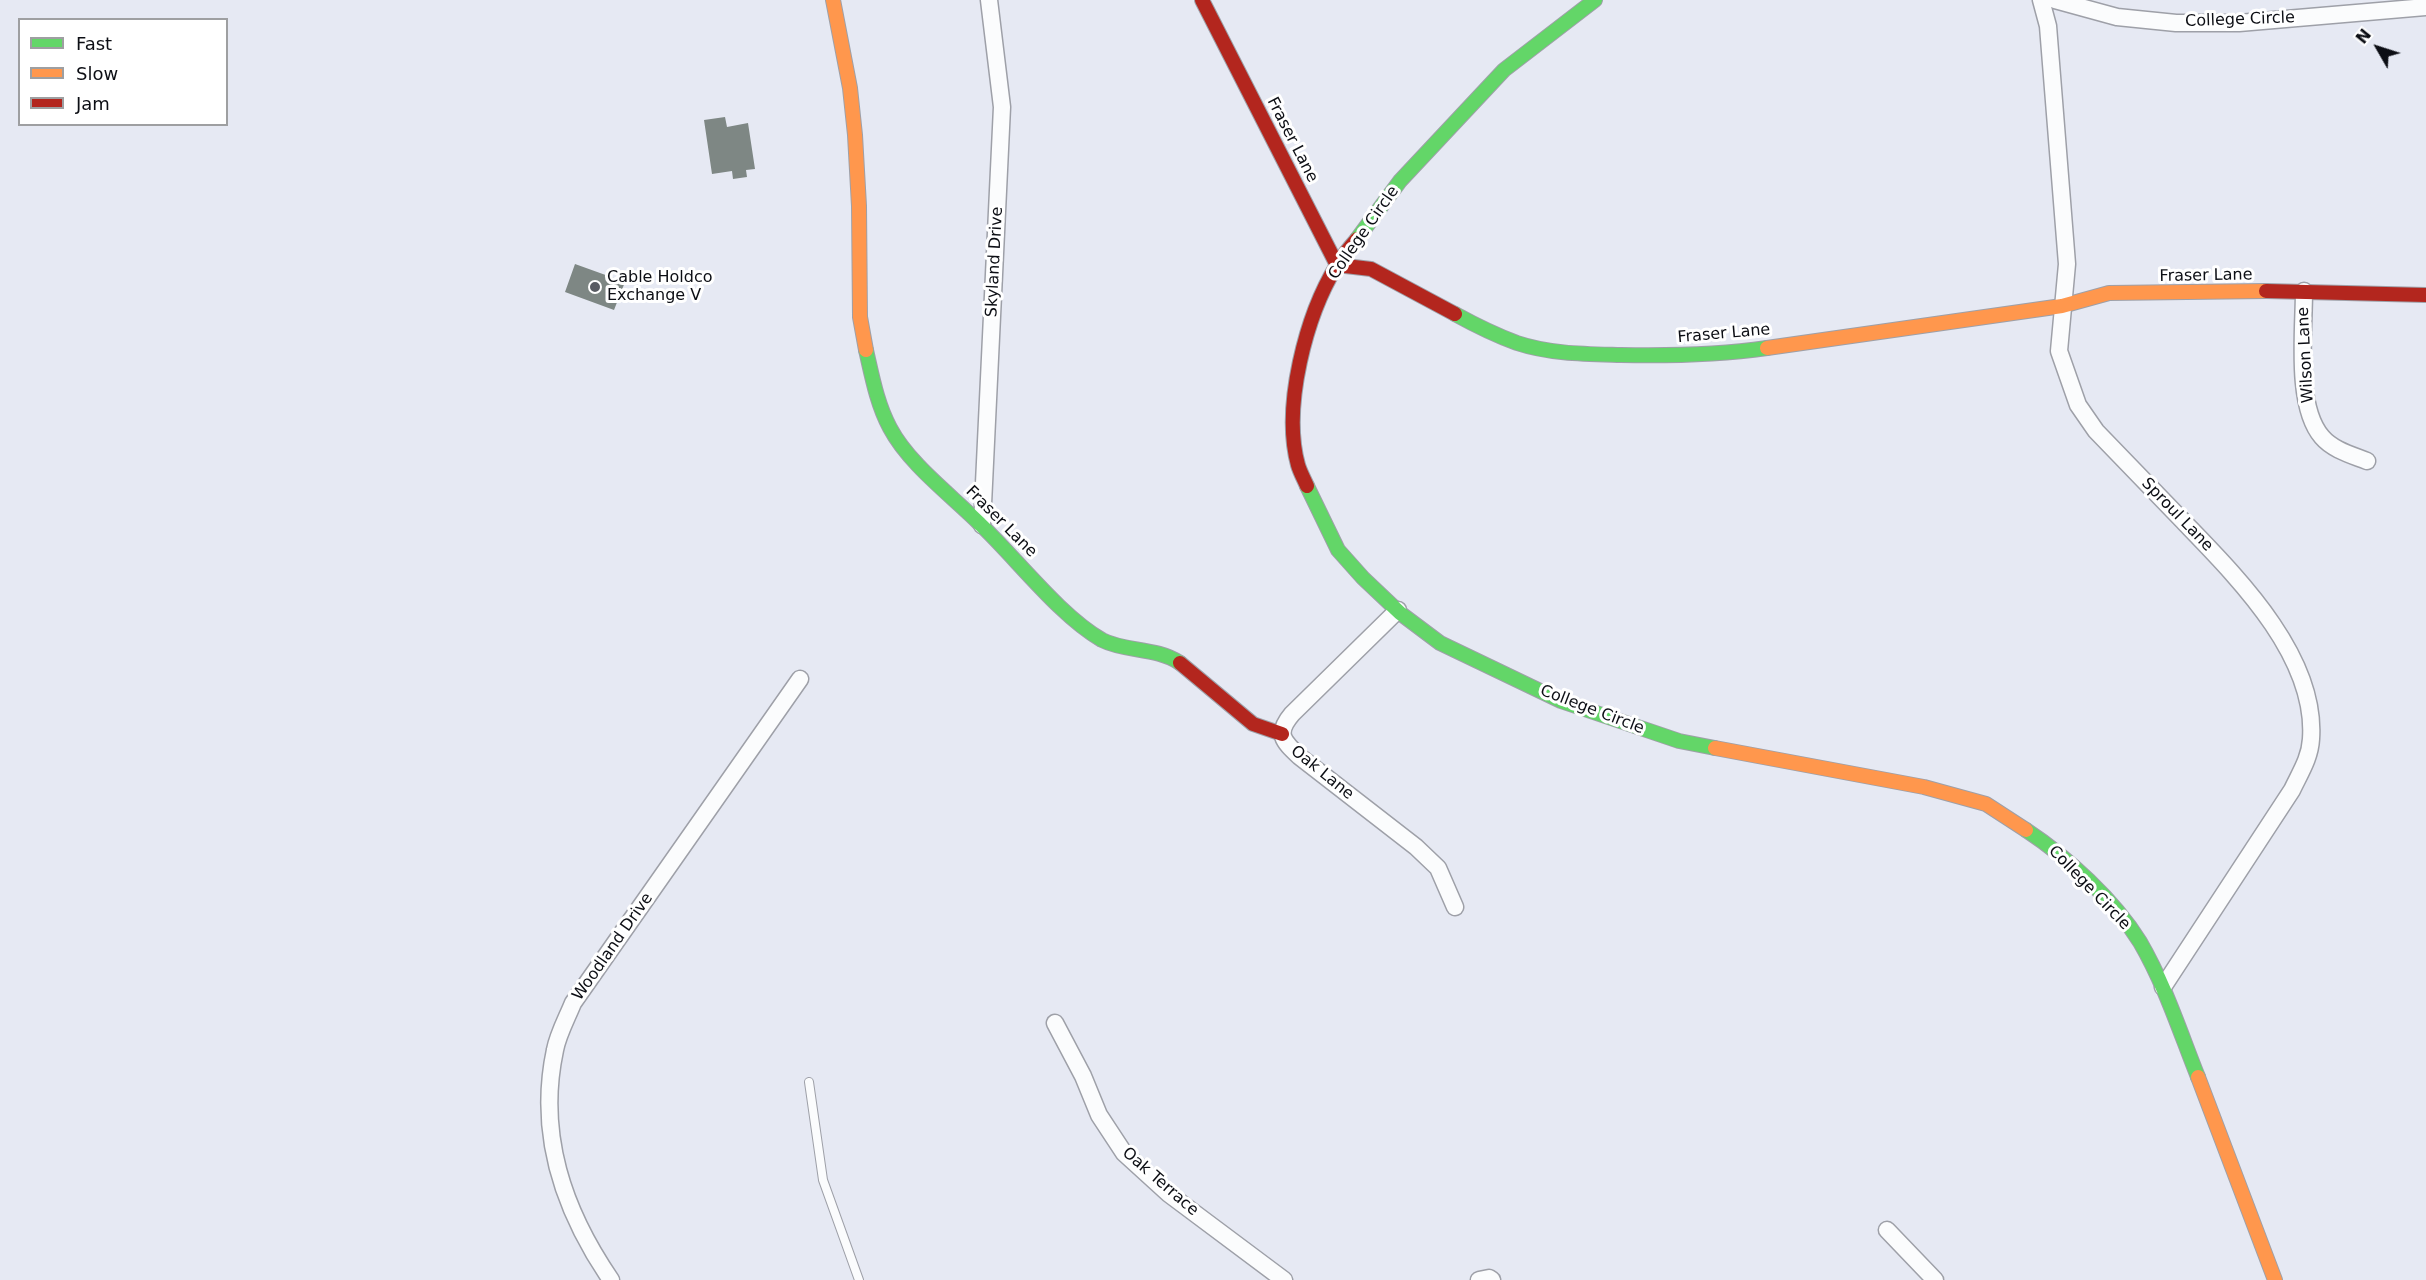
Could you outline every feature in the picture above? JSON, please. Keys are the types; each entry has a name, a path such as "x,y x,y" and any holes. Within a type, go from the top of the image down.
{"street":[{"name":"Fraser Lane","path":"833,0 850,88 855,135 859,206 860,317 880,406 890,429 906,452 982,525 1075,621 1090,633 1104,641 1169,656 1187,668 1253,724 1282,734"},
{"name":"Skyland Drive","path":"982,525 1002,107 989,0"},
{"name":"Fraser Lane","path":"1202,0 1337,265 1371,269 1489,332 1546,350 1588,354 1670,356 1740,352 2062,306 2109,294 2304,291 2426,295"},
{"name":"College Circle","path":"1595,0 1504,70 1400,182 1337,265 1319,302 1301,355 1293,402 1295,447 1298,466 1307,488 1338,550 1363,578 1398,610 1440,643 1561,701 1678,741 1924,787 1986,804 2044,842 2071,864 2114,908 2139,941 2163,987 2275,1280"},
{"name":"Sproul Lane","path":"2041,0 2048,27 2067,264 2059,351 2078,405 2096,431 2234,574 2261,607 2302,679 2308,708 2311,738 2308,758 2292,790 2163,987"},
{"name":"College Circle","path":"2055,0 2117,17 2176,23 2240,23 2426,7"},
{"name":"Wilson Lane","path":"2304,291 2306,405 2314,426 2323,439 2338,450 2367,461"},
{"name":"Oak Lane","path":"1398,610 1292,714 1283,725 1282,734 1287,744 1300,757 1416,847 1438,868 1455,907"},
{"name":"Woodland Drive","path":"611,1280 595,1257 567,1198 550,1144 549,1095 555,1048 573,1003 800,679"},
{"name":"Oak Terrace","path":"1055,1023 1083,1076 1099,1115 1124,1153 1169,1194 1284,1280"},
{"path":"1887,1230 1935,1280"},
{"path":"1479,1280 1492,1280"}],"lane":[{"path":"809,1082 823,1180 860,1280"}],"building":[{"path":"725,117 727,127 748,123 755,169 746,170 747,177 733,179 732,171 712,174 704,120"},
{"name":"Cable Holdco Exchange V","path":"575,264 625,282 614,310 565,292"}],"traffic: fast":[{"path":"1357,239 1400,181 1504,70 1595,0"},
{"path":"1455,314 1517,343 1555,351 1676,355 1767,348"},
{"path":"866,350 875,390 890,428 898,441 919,467 969,513 1054,602 1102,640 1111,644 1161,654 1180,663"},
{"path":"1307,486 1338,550 1363,578 1400,613 1440,643 1561,701 1679,741 1715,748"},
{"path":"2026,830 2089,880 2129,926 2157,975 2198,1077"}],"traffic: slow":[{"path":"833,0 850,88 855,135 859,206 860,317 866,350"},
{"path":"1767,348 2062,306 2109,293 2266,291"},
{"path":"1715,748 1924,787 1986,804 2026,830"},
{"path":"2198,1077 2275,1280"}],"traffic: jam":[{"path":"1202,0 1337,265 1371,269 1455,314"},
{"path":"1307,486 1298,465 1294,442 1295,389 1300,362 1307,335 1326,286 1339,261 1357,239"},
{"path":"2266,291 2426,295"},
{"path":"1180,663 1253,724 1282,734"}],"place":[{"name":"Cable Holdco Exchange V","path":"595,287"}]}
